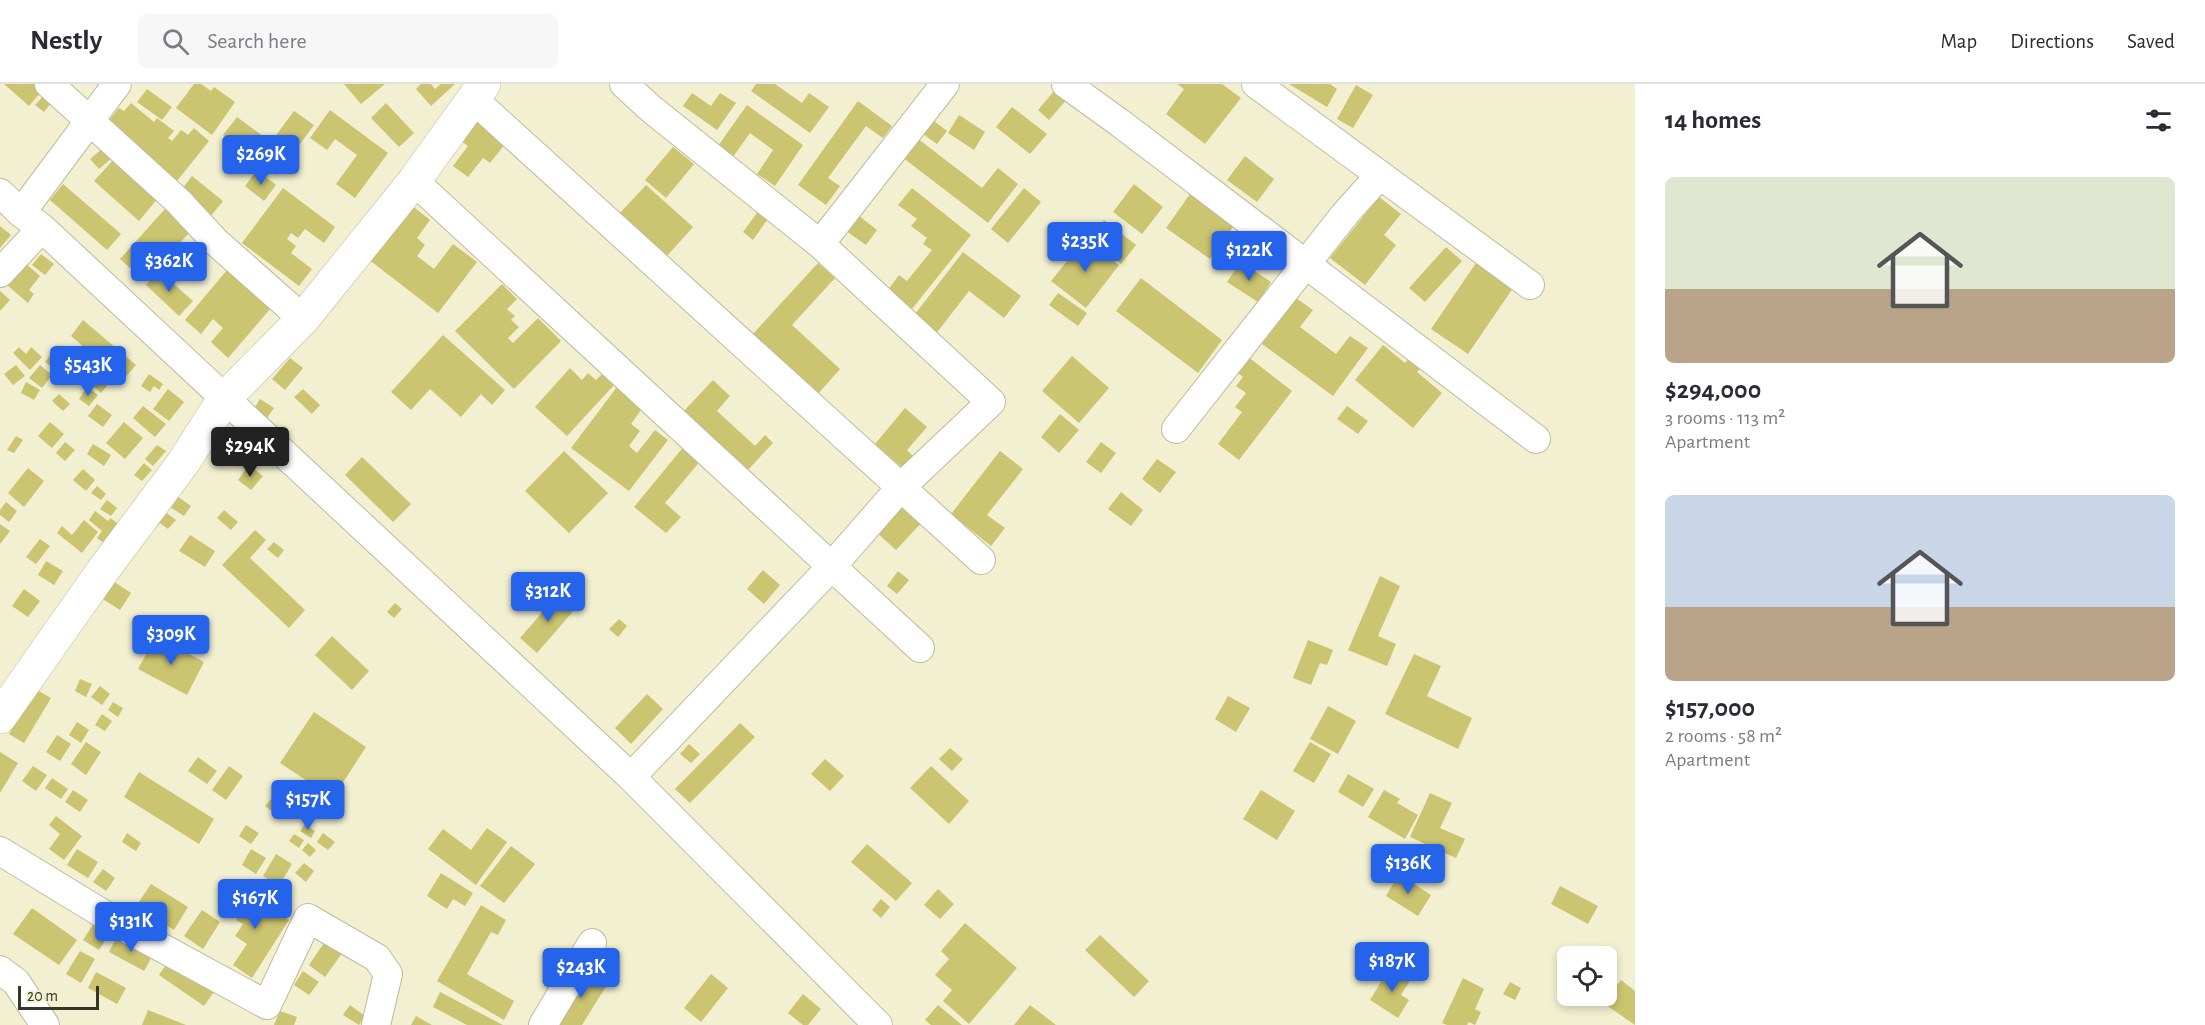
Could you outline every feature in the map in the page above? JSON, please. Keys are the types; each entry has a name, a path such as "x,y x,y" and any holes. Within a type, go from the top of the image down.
{"street":[{"path":"49,84 179,202 216,242 303,319"},
{"path":"0,273 90,122 117,84"},
{"path":"624,84 650,108 820,244 991,402 901,487 831,566 631,777"},
{"path":"820,244 945,84"},
{"path":"1066,84 1536,439"},
{"path":"1256,84 1530,285"},
{"path":"0,717 104,569 183,463 224,399 303,319 414,181 478,91 981,560"},
{"path":"1176,429 1345,214 1379,176"},
{"path":"414,181 920,648"},
{"path":"0,193 631,777 878,1025"},
{"path":"0,851 131,930 264,1015 308,918 377,958 388,974 376,1025"},
{"path":"543,1025 592,943"},
{"path":"0,970 16,982 45,1025"}],"building":[{"path":"4,84 34,84 42,91 29,106"},
{"path":"194,84 201,84 211,91 214,87 235,102 212,135 176,108"},
{"path":"344,84 385,84 361,104"},
{"path":"421,84 431,84 435,89 441,84 455,84 431,106 416,89"},
{"path":"756,84 775,84 802,103 809,93 829,107 810,133 751,91"},
{"path":"1060,84 1074,91 1049,120 1038,110"},
{"path":"1177,84 1222,84 1241,98 1205,144 1166,114 1184,89"},
{"path":"1289,84 1330,84 1337,89 1327,107"},
{"path":"1356,85 1373,95 1353,128 1337,119"},
{"path":"147,89 172,107 162,120 137,102"},
{"path":"47,92 55,98 44,112 35,105"},
{"path":"692,93 711,106 720,93 736,103 717,130 683,106"},
{"path":"858,101 892,126 883,138 866,126 828,178 840,186 826,205 798,185"},
{"path":"131,103 154,122 157,118 174,131 168,138 172,141 181,130 188,135 194,128 209,141 177,181 106,124 119,108 124,111"},
{"path":"386,103 414,133 399,147 371,118"},
{"path":"747,105 803,145 775,186 757,174 773,150 750,133 728,164 713,153"},
{"path":"1012,107 1047,134 1030,154 996,127"},
{"path":"330,110 388,153 355,198 336,184 357,155 335,139 327,150 310,138"},
{"path":"294,111 314,125 277,175 223,135 237,117 271,142"},
{"path":"477,113 509,139 490,163 483,158 468,177 453,166 468,146 457,138"},
{"path":"959,115 985,132 974,150 948,133"},
{"path":"930,118 947,131 937,144 920,132"},
{"path":"917,138 982,188 998,168 1018,184 988,223 902,157"},
{"path":"104,147 113,157 99,169 90,159"},
{"path":"673,147 694,164 666,198 645,180"},
{"path":"1245,156 1274,179 1257,202 1227,180"},
{"path":"114,159 158,198 139,221 94,181"},
{"path":"257,170 276,185 264,201 245,186"},
{"path":"192,176 223,201 210,217 179,193"},
{"path":"63,184 121,234 107,250 50,200"},
{"path":"1134,184 1163,207 1142,234 1113,212"},
{"path":"1197,184 1241,216 1210,259 1166,228"},
{"path":"646,185 693,227 667,256 620,213"},
{"path":"283,188 335,227 324,243 305,229 298,238 291,233 287,239 296,246 291,253 312,269 299,286 242,243"},
{"path":"912,188 971,235 912,309 888,290 899,275 907,281 932,250 923,244 927,238 911,226 917,219 898,205"},
{"path":"1024,188 1041,202 1008,243 991,229"},
{"path":"1379,197 1401,214 1384,235 1396,245 1365,285 1330,258"},
{"path":"410,204 430,220 417,238 425,245 417,256 434,269 453,244 477,262 438,313 368,259"},
{"path":"762,206 772,213 753,240 743,232"},
{"path":"165,209 190,232 164,260 149,246 130,268 120,259"},
{"path":"858,215 877,230 866,245 846,231"},
{"path":"1104,220 1136,245 1121,264 1089,239"},
{"path":"0,226 11,235 0,248"},
{"path":"1085,239 1119,265 1086,308 1051,281"},
{"path":"1446,247 1462,261 1425,302 1409,288"},
{"path":"963,252 1021,296 1004,318 969,291 935,335 912,318"},
{"path":"41,254 54,264 45,275 32,265"},
{"path":"1241,262 1271,282 1258,302 1227,282"},
{"path":"233,263 277,301 228,358 211,342 223,328 213,319 201,334 185,320"},
{"path":"818,263 835,278 792,325 840,369 817,395 752,335"},
{"path":"1476,263 1513,288 1468,354 1431,329"},
{"path":"26,264 40,276 29,290 34,294 28,303 8,286"},
{"path":"159,271 193,301 179,316 146,285"},
{"path":"1141,278 1222,340 1198,373 1116,311"},
{"path":"502,284 517,299 507,309 515,316 511,320 519,327 508,338 513,343 538,318 561,341 514,389 455,331"},
{"path":"0,291 10,300 0,311"},
{"path":"1058,293 1087,313 1078,326 1049,305"},
{"path":"1296,298 1313,310 1300,327 1336,354 1350,336 1368,348 1333,396 1262,344"},
{"path":"83,320 136,365 123,380 71,336"},
{"path":"443,335 505,390 492,405 481,394 461,417 430,389 411,410 391,392"},
{"path":"58,345 73,357 60,373 45,362"},
{"path":"1383,345 1405,363 1412,355 1424,365 1417,372 1442,393 1413,428 1355,380"},
{"path":"19,347 26,354 31,347 42,357 30,370 13,353"},
{"path":"1072,356 1109,388 1079,423 1042,391"},
{"path":"1247,356 1292,391 1239,460 1218,444 1242,412 1235,407 1246,393 1236,386 1243,377 1235,371"},
{"path":"290,358 303,368 285,390 272,379"},
{"path":"16,365 25,376 13,385 4,374"},
{"path":"40,365 52,375 42,388 29,378"},
{"path":"570,368 582,380 588,373 596,380 603,373 615,384 567,436 535,407"},
{"path":"149,374 163,384 159,390 154,386 150,392 141,386"},
{"path":"99,375 103,379 107,376 112,380 101,393 91,384"},
{"path":"713,380 730,396 717,411 755,446 765,435 773,443 747,471 683,412"},
{"path":"26,382 40,390 34,400 21,393"},
{"path":"620,383 646,403 631,424 640,431 629,446 637,453 655,430 668,440 629,491 571,448"},
{"path":"87,387 98,395 89,406 79,399"},
{"path":"168,389 184,402 169,421 153,409"},
{"path":"303,389 320,405 312,414 294,397"},
{"path":"59,394 70,404 63,411 52,401"},
{"path":"260,399 274,408 265,421 252,412"},
{"path":"97,404 112,415 103,427 88,416"},
{"path":"143,406 166,424 155,437 133,418"},
{"path":"1347,406 1368,421 1358,434 1337,419"},
{"path":"905,408 927,427 907,450 916,459 906,471 875,444"},
{"path":"1060,414 1079,430 1059,453 1041,437"},
{"path":"50,422 64,434 52,448 38,436"},
{"path":"124,422 143,438 125,459 106,443"},
{"path":"16,436 23,440 14,453 7,450"},
{"path":"65,442 75,450 65,461 56,453"},
{"path":"1101,442 1116,453 1101,473 1086,462"},
{"path":"93,444 111,455 104,466 87,454"},
{"path":"157,445 166,451 153,466 145,459"},
{"path":"685,445 702,459 665,503 681,517 666,533 634,507"},
{"path":"564,451 608,493 569,533 525,491"},
{"path":"1000,451 1023,469 987,515 1005,528 991,546 951,514"},
{"path":"362,457 411,504 393,522 345,475"},
{"path":"1157,459 1176,472 1160,493 1142,479"},
{"path":"144,463 152,470 142,481 134,475"},
{"path":"249,465 263,476 251,490 238,480"},
{"path":"28,468 44,481 24,507 8,493"},
{"path":"83,469 95,480 86,491 73,480"},
{"path":"97,486 106,494 101,500 91,493"},
{"path":"1121,492 1143,510 1131,526 1108,509"},
{"path":"177,496 191,506 184,516 170,507"},
{"path":"107,500 117,508 111,516 100,509"},
{"path":"907,500 926,518 896,550 876,532"},
{"path":"6,502 17,511 9,522 0,515 0,510"},
{"path":"160,508 176,520 168,529 160,523 155,529 152,526"},
{"path":"224,510 238,522 231,530 217,518"},
{"path":"95,511 108,521 110,518 120,525 105,544 97,538 102,531 89,520"},
{"path":"84,520 98,532 82,553 57,533 62,526 72,535"},
{"path":"0,524 10,531 0,544"},
{"path":"255,530 266,540 250,558 305,610 289,628 222,565"},
{"path":"190,535 215,551 205,567 179,551"},
{"path":"40,539 50,546 36,564 26,557"},
{"path":"274,542 284,550 278,558 267,549"},
{"path":"46,561 63,571 54,585 38,575"},
{"path":"763,570 780,585 764,604 747,589"},
{"path":"898,571 909,580 897,594 887,586"},
{"path":"1380,576 1400,586 1378,636 1396,644 1387,666 1348,650"},
{"path":"113,581 131,593 120,610 101,598"},
{"path":"24,589 40,601 28,617 12,606"},
{"path":"559,593 576,608 537,653 520,638"},
{"path":"395,603 402,609 394,618 387,612"},
{"path":"619,619 627,626 618,637 609,629"},
{"path":"156,636 204,662 187,695 138,669"},
{"path":"332,636 369,671 352,690 315,655"},
{"path":"1308,640 1333,650 1327,665 1320,663 1311,685 1293,678"},
{"path":"1414,654 1441,666 1427,696 1472,718 1458,749 1385,714"},
{"path":"80,679 92,684 86,697 75,691"},
{"path":"100,686 110,694 102,705 91,697"},
{"path":"35,689 51,698 24,743 9,734"},
{"path":"647,694 663,709 631,744 615,728"},
{"path":"1228,696 1250,708 1236,732 1215,719"},
{"path":"113,702 123,708 118,717 108,710"},
{"path":"1328,706 1356,721 1338,754 1310,739"},
{"path":"314,712 366,747 333,798 280,763"},
{"path":"102,714 112,721 105,731 95,725"},
{"path":"77,722 89,730 81,743 69,735"},
{"path":"740,723 755,737 690,803 675,789"},
{"path":"57,735 71,744 60,761 46,752"},
{"path":"86,742 101,752 86,775 71,764"},
{"path":"1310,742 1331,754 1314,783 1293,771"},
{"path":"689,744 700,754 691,763 680,754"},
{"path":"950,748 963,759 952,771 939,759"},
{"path":"0,752 18,763 0,793"},
{"path":"198,757 217,771 207,784 188,771"},
{"path":"825,759 844,776 830,791 811,774"},
{"path":"33,766 47,775 36,791 22,781"},
{"path":"229,766 243,776 226,800 212,790"},
{"path":"931,766 969,801 949,824 910,788"},
{"path":"139,772 214,819 199,844 124,797"},
{"path":"1348,774 1374,789 1363,807 1338,792"},
{"path":"52,778 68,789 61,799 45,788"},
{"path":"73,790 88,800 80,812 65,802"},
{"path":"1261,790 1295,811 1277,840 1243,819"},
{"path":"1384,790 1400,799 1397,803 1418,815 1405,839 1368,817"},
{"path":"1430,793 1452,803 1440,828 1465,839 1456,858 1410,837"},
{"path":"272,798 283,806 277,815 265,806"},
{"path":"56,816 82,836 64,860 49,849 60,834 49,825"},
{"path":"305,824 315,831 311,838 300,831"},
{"path":"246,825 259,833 251,844 239,836"},
{"path":"487,828 507,842 476,885 428,849 443,829 471,850"},
{"path":"127,833 141,843 136,851 122,842"},
{"path":"323,833 335,842 328,850 317,842"},
{"path":"294,834 304,840 299,848 289,841"},
{"path":"308,843 316,850 310,857 302,850"},
{"path":"867,844 912,883 896,901 851,862"},
{"path":"511,846 535,864 504,903 480,886"},
{"path":"77,849 98,862 88,878 67,865"},
{"path":"251,849 266,858 256,874 242,865"},
{"path":"276,854 292,864 279,886 263,876"},
{"path":"304,863 314,871 306,882 295,873"},
{"path":"103,869 115,878 106,891 93,882"},
{"path":"441,873 473,893 465,906 453,899 447,909 427,896"},
{"path":"1399,874 1431,895 1418,916 1386,896"},
{"path":"151,884 188,907 174,930 136,906"},
{"path":"235,886 289,920 252,978 233,965 247,944 235,936 243,924 236,920 240,914 224,904"},
{"path":"1560,886 1598,906 1588,924 1551,904"},
{"path":"938,889 954,904 940,919 924,905"},
{"path":"881,899 890,907 881,918 872,910"},
{"path":"481,905 506,920 498,935 491,932 467,974 514,1001 504,1020 437,981"},
{"path":"32,908 77,940 59,965 13,934"},
{"path":"202,910 220,922 203,949 184,936"},
{"path":"94,923 110,933 99,950 83,940"},
{"path":"965,923 1017,968 969,1024 943,1001 952,990 935,975 949,959 941,951"},
{"path":"118,934 154,953 144,971 109,952"},
{"path":"1100,935 1149,981 1134,997 1085,950"},
{"path":"326,940 343,952 325,977 309,965"},
{"path":"80,951 95,959 81,983 66,974"},
{"path":"171,958 216,989 204,1006 159,975"},
{"path":"585,965 610,980 582,1025 548,1025"},
{"path":"1390,967 1411,979 1401,995 1409,1000 1398,1018 1370,1000"},
{"path":"303,971 319,982 309,995 294,985"},
{"path":"96,972 126,988 117,1004 88,988"},
{"path":"711,974 728,988 701,1022 684,1008"},
{"path":"1463,978 1484,989 1475,1009 1481,1012 1475,1025 1469,1022 1467,1025 1442,1023"},
{"path":"1621,980 1635,991 1635,1025 1607,1006 1617,1006 1617,985"},
{"path":"1510,982 1521,988 1515,1000 1503,994"},
{"path":"440,992 503,1025 467,1025 433,1007"},
{"path":"803,994 821,1009 808,1025 803,1025 788,1013"},
{"path":"350,1005 365,1016 359,1025 343,1015"},
{"path":"938,1005 962,1025 931,1025 925,1020"},
{"path":"1030,1005 1056,1025 1014,1025"},
{"path":"148,1010 186,1025 142,1025"},
{"path":"280,1011 297,1017 294,1025 274,1025"},
{"path":"416,1016 432,1025 411,1025"}]}
